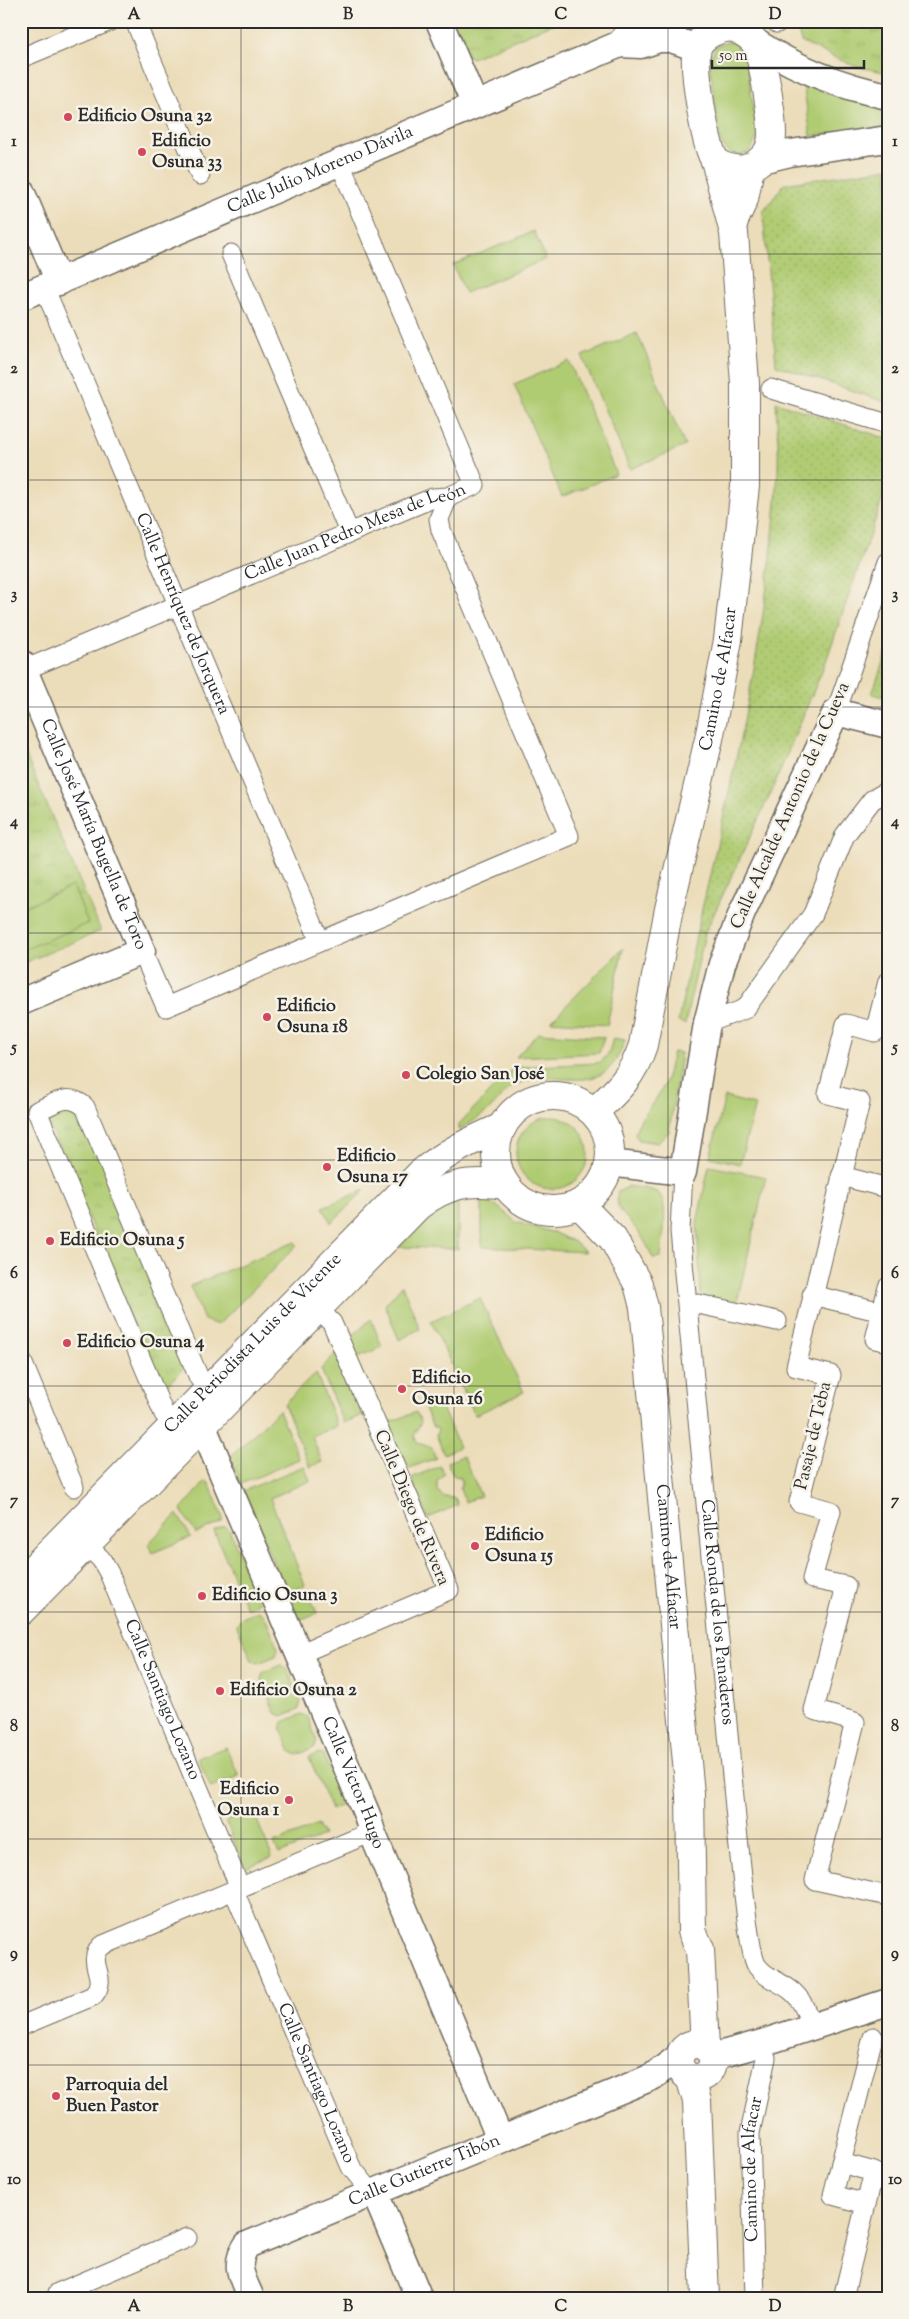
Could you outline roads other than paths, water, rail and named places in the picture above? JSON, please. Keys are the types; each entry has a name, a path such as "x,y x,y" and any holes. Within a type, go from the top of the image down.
{"main road":[{"name":"Camino de Alfacar","path":"594,1112 622,1087 636,1065 643,1045 669,909 728,640 745,486 745,383 733,223 715,160 707,143 696,63 718,31 763,66 772,135 769,150 756,164 744,199 733,223"},
{"path":"715,160 724,168 741,170 756,164"},
{"path":"553,1096 570,1098 594,1112 603,1124 608,1136 610,1163 604,1178 593,1194 579,1204 565,1209 551,1210 536,1207 522,1201 506,1185 498,1169 496,1156 497,1143 502,1127 514,1112 529,1101 553,1096"},
{"name":"Calle Periodista Luis de Vicente","path":"21,1581 420,1174 436,1160 462,1145 502,1127"},
{"name":"Calle Periodista Luis de Vicente","path":"21,1611 418,1206 432,1195 449,1187 474,1182 506,1185"},
{"name":"Camino de Alfacar","path":"579,1204 613,1239 638,1284 644,1308 690,1794 692,1931 700,1949 697,2062 705,2298"}],"street":[{"path":"21,58 110,21"},
{"path":"135,21 200,175"},
{"path":"439,21 475,105"},
{"name":"Calle Julio Moreno Dávila","path":"620,44 633,27 648,21"},
{"name":"Calle Julio Moreno Dávila","path":"42,289 620,44 641,45 659,39 671,39 718,31 845,86 888,96"},
{"path":"756,164 790,153 888,139"},
{"name":"Calle Juan Pedro Mesa de León","path":"23,666 179,605 433,498 448,497 475,485 340,163"},
{"name":"Calle Henríquez de Jorquera","path":"21,191 42,289 179,605 320,941"},
{"path":"231,254 349,532"},
{"path":"770,389 888,424"},
{"path":"320,941 569,836 441,530 439,519 448,497"},
{"name":"Calle Alcalde Antonio de la Cueva","path":"707,1023 722,964 742,913 836,712 888,562"},
{"name":"Calle José María Bugella de Toro","path":"23,666 166,1007 310,948 320,941"},
{"path":"836,712 888,725"},
{"path":"707,1023 745,1010 813,914 845,835 872,800 888,790"},
{"path":"21,1002 142,951"},
{"name":"Pasaje de Teba","path":"888,981 875,1032 846,1024 828,1094 860,1102 812,1294 796,1367 831,1375 799,1502 831,1511 812,1579 846,1586 814,1710 856,1722 815,1880 888,1896"},
{"name":"Calle Ronda de los Panaderos","path":"707,1023 683,1172 680,1231 738,1839 751,1940 756,1964 769,1979 793,1992 803,2004 812,2027"},
{"path":"175,1424 164,1414 29,1114 68,1099 77,1100 85,1107 199,1378 210,1388"},
{"path":"610,1163 683,1172"},
{"path":"841,1176 888,1188"},
{"path":"888,1287 876,1339 888,1342"},
{"path":"812,1294 882,1312"},
{"path":"698,1304 777,1321"},
{"name":"Calle Diego de Rivera","path":"299,1654 449,1590 332,1323 318,1309"},
{"path":"21,1359 74,1487"},
{"name":"Calle Víctor Hugo","path":"203,1427 367,1815 372,1832 500,2140"},
{"name":"Calle Santiago Lozano","path":"86,1545 101,1559 109,1573 351,2167 379,2203 419,2298"},
{"path":"21,2026 93,1996 100,1988 101,1978 95,1965 95,1953 101,1946 372,1832"},
{"path":"697,2062 888,2002"},
{"path":"866,2204 833,2195 873,2037"},
{"name":"Camino de Alfacar","path":"751,2046 766,2058 750,2133 755,2298"},
{"name":"Calle Gutierre Tibón","path":"251,2298 239,2268 240,2255 247,2245 655,2075 697,2062"},
{"path":"841,2163 874,2172 843,2298"},
{"path":"58,2293 188,2238"}],"place":[{"name":"Edificio Osuna 32","path":"68,117"},
{"name":"Edificio Osuna 33","path":"142,152"},
{"name":"Edificio Osuna 18","path":"267,1017"},
{"name":"Colegio San José","path":"406,1075"},
{"name":"Edificio Osuna 17","path":"327,1167"},
{"name":"Edificio Osuna 5","path":"50,1241"},
{"name":"Edificio Osuna 4","path":"67,1343"},
{"name":"Edificio Osuna 16","path":"402,1389"},
{"name":"Edificio Osuna 15","path":"475,1546"},
{"name":"Edificio Osuna 3","path":"202,1596"},
{"name":"Edificio Osuna 2","path":"220,1691"},
{"name":"Edificio Osuna 1","path":"289,1800"},
{"name":"Parroquia del Buen Pastor","path":"56,2096"}]}
